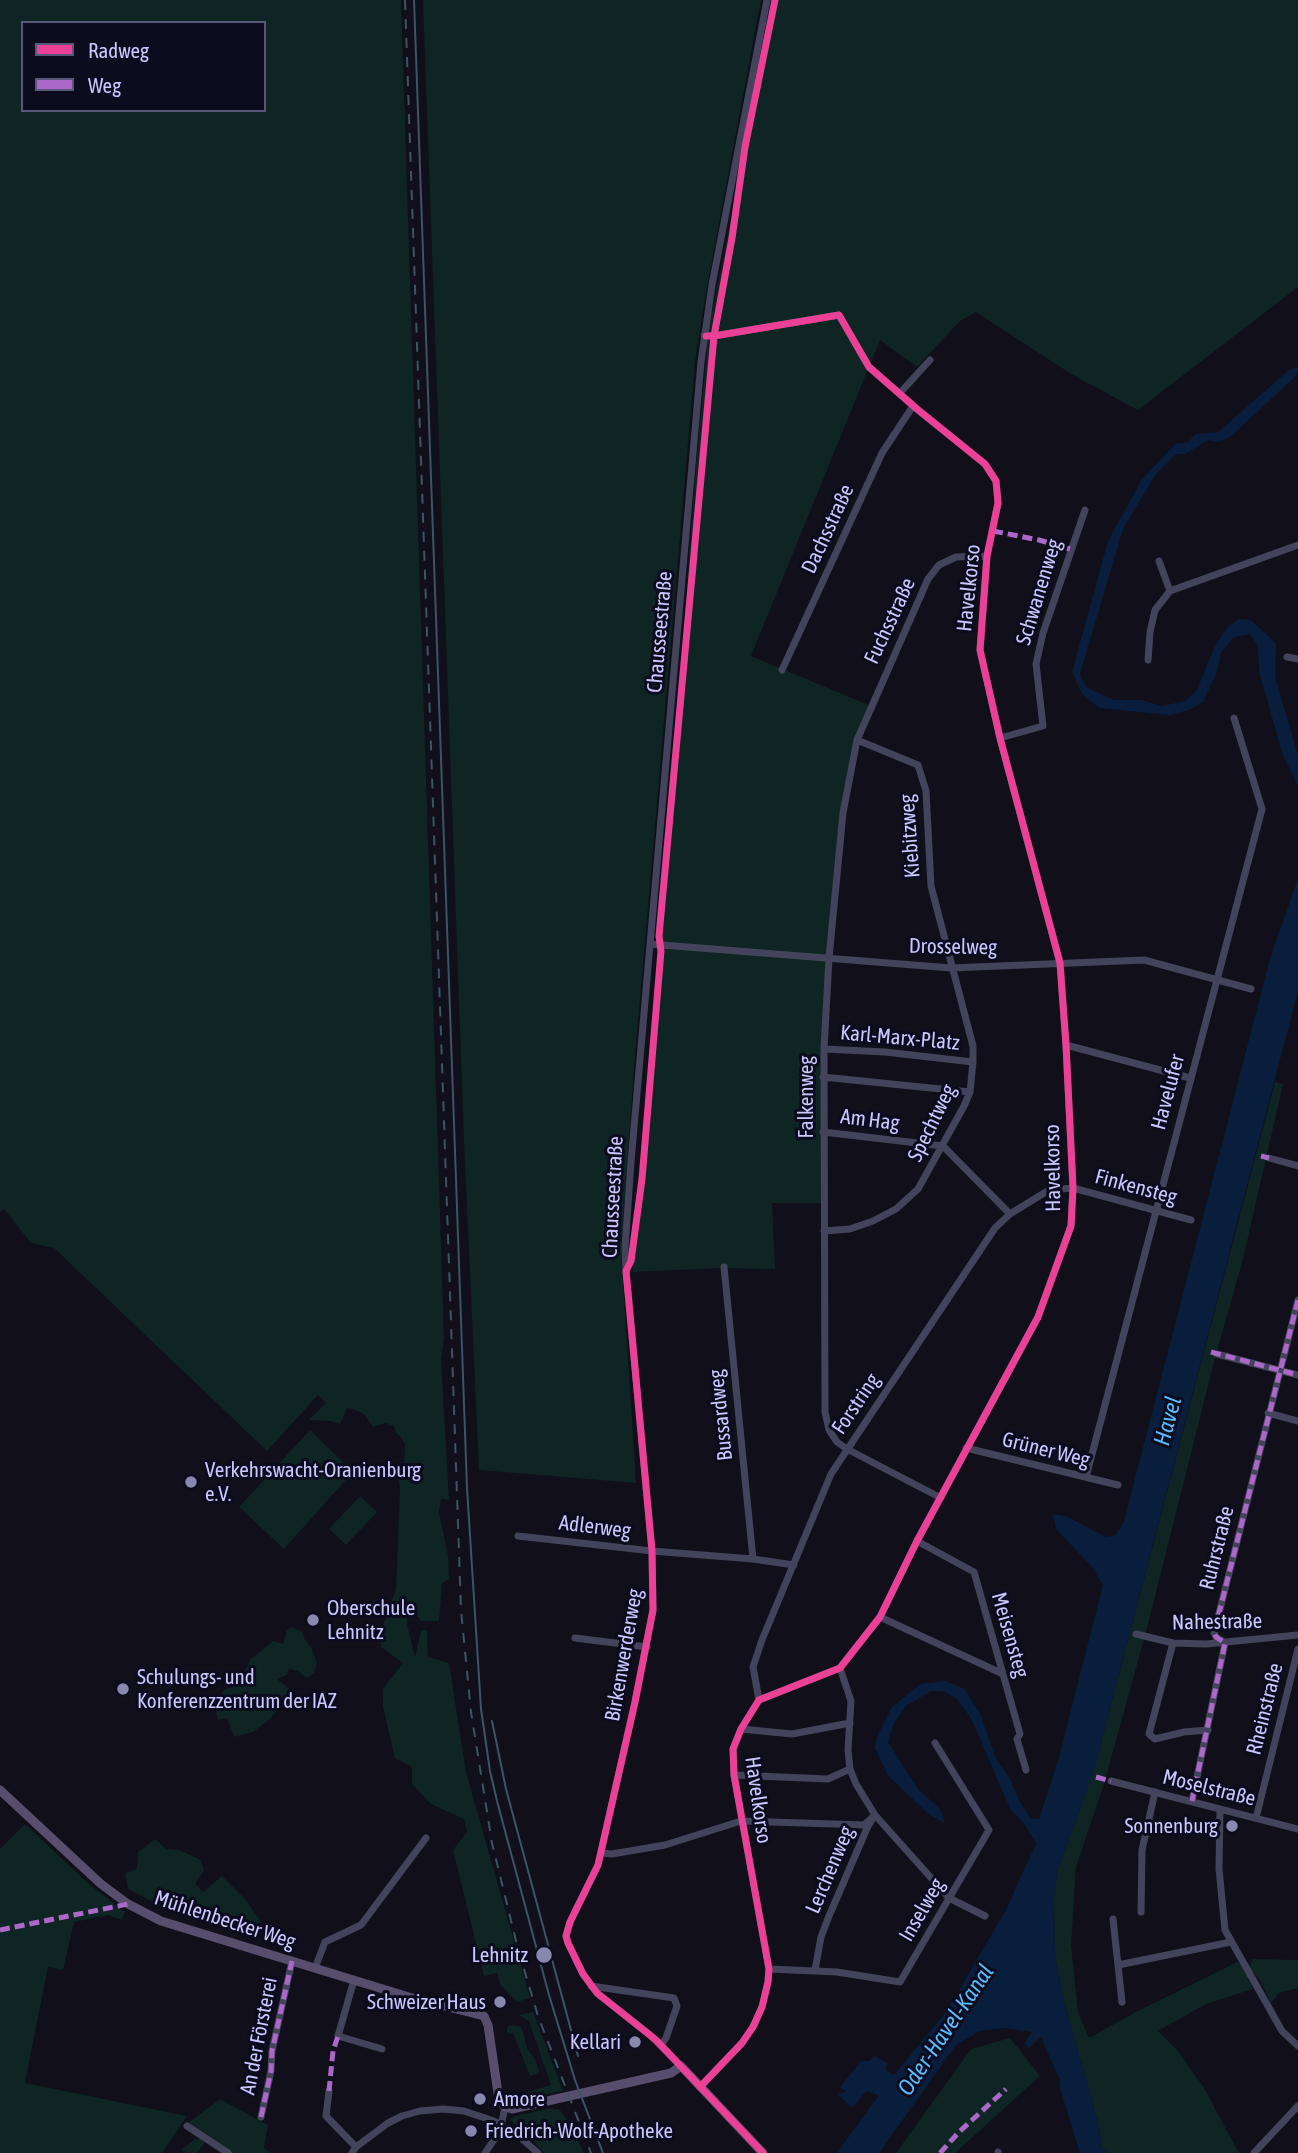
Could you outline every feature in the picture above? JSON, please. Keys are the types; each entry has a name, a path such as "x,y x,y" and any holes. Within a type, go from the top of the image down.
{"main road":[{"name":"Mühlenbecker Weg","path":"0,1790 101,1885 131,1906 180,1928 484,2016 488,2025 499,2100 505,2107"},
{"path":"505,2107 512,2109 671,2073 681,2066 762,2153"}],"street":[{"name":"Chausseestraße","path":"626,1271 631,1162 704,335 768,0"},
{"name":"Havelkorso","path":"704,335 714,336 839,315 869,367 985,464 996,481 998,503 987,556 980,650 1000,738 1060,963 1073,1188 1071,1226 1038,1317 917,1541 880,1617 840,1668"},
{"path":"900,393 930,360"},
{"name":"Dachsstraße","path":"782,670 882,453 913,406"},
{"name":"Schwanenweg","path":"1000,738 1043,726 1035,664 1085,510"},
{"path":"1148,660 1155,610 1170,591 1298,545"},
{"name":"Fuchsstraße","path":"857,740 928,579 939,565 956,557 987,556"},
{"path":"1159,561 1170,591"},
{"path":"1287,657 1298,659"},
{"name":"Havelufer","path":"1086,1477 1262,809 1234,718"},
{"name":"Falkenweg","path":"847,1449 837,1442 829,1430 825,1412 823,1077 829,958 843,813 857,740"},
{"name":"Kiebitzweg","path":"857,740 918,765 926,791 931,886 951,968"},
{"name":"Drosselweg","path":"650,944 951,968 1144,960 1251,989"},
{"name":"Spechtweg","path":"824,1231 850,1229 897,1209 918,1189 970,1092 973,1046 951,968"},
{"path":"1066,1045 1190,1078"},
{"name":"Karl-Marx-Platz","path":"824,1049 885,1052 973,1062"},
{"path":"823,1077 970,1092"},
{"name":"Am Hag","path":"823,1132 943,1146"},
{"path":"943,1146 1010,1213"},
{"path":"1269,1158 1298,1166"},
{"name":"Finkensteg","path":"1073,1188 1191,1220"},
{"name":"Forstring","path":"759,1700 753,1667 831,1474 995,1228 1010,1213 1049,1190 1073,1188"},
{"name":"Bussardweg","path":"724,1267 753,1559"},
{"name":"Birkenwerderweg","path":"591,1986 572,1954 566,1936 570,1922 593,1880 602,1853 647,1647 653,1598 652,1551 626,1271"},
{"name":"Ruhrstraße","path":"1192,1801 1225,1643 1214,1633 1298,1300"},
{"path":"1217,1354 1298,1375"},
{"path":"1268,1413 1298,1421"},
{"name":"Grüner Weg","path":"966,1448 1118,1485"},
{"path":"847,1449 941,1498"},
{"name":"Adlerweg","path":"517,1536 794,1565"},
{"name":"Meisensteg","path":"917,1541 974,1572 1020,1734 1017,1739 1027,1770"},
{"path":"880,1617 1003,1674"},
{"name":"Nahestraße","path":"1136,1634 1173,1643 1225,1643 1298,1635"},
{"path":"575,1638 647,1647"},
{"path":"1173,1643 1149,1734 1154,1738 1208,1730"},
{"name":"Rheinstraße","path":"1256,1818 1298,1649"},
{"path":"759,1700 840,1668"},
{"name":"Lerchenweg","path":"815,1970 821,1937 829,1916 868,1826 876,1815 856,1784 850,1769 848,1750 851,1701 840,1668"},
{"name":"Havelkorso","path":"700,2087 742,2043 753,2027 762,2007 769,1969 741,1821 733,1749 741,1729 759,1700"},
{"path":"741,1729 792,1734 850,1723"},
{"name":"Inselweg","path":"769,1969 815,1970 900,1982 989,1830 935,1743"},
{"path":"734,1775 828,1779 850,1769"},
{"name":"Moselstraße","path":"1111,1781 1298,1829"},
{"path":"1141,1912 1142,1850 1155,1792"},
{"path":"1220,1808 1225,1930 1282,2031 1298,2046"},
{"path":"602,1853 612,1854 665,1845 741,1821 864,1825 876,1815 948,1898 985,1916"},
{"name":"Mühlenbecker Weg","path":"316,1968 325,1942 361,1925 426,1838"},
{"path":"1113,1919 1122,2002"},
{"path":"1118,1965 1231,1942"},
{"name":"An der Försterei","path":"261,2117 292,1961"},
{"path":"354,1980 338,2036 382,2049"},
{"path":"591,1986 674,1998 677,2006 661,2045"},
{"path":"591,1986 603,1999 661,2045 681,2066"},
{"path":"329,2091 326,2116 354,2150 388,2123 402,2116 443,2109 464,2112 500,2124 530,2144 538,2153"},
{"path":"1254,2153 1298,2106"},
{"path":"485,2153 497,2136 505,2107"},
{"path":"187,2126 228,2153"}],"green space":[{"path":"0,0 401,0 444,1338 441,1359 449,1500 441,1499 439,1512 448,1556 449,1579 442,1583 439,1621 421,1621 415,1612 407,1615 407,1624 415,1657 421,1631 427,1630 428,1657 449,1663 466,1772 530,1998 517,2002 500,1984 497,1973 484,1976 453,1850 467,1832 464,1819 431,1804 412,1784 412,1767 395,1758 383,1707 383,1689 403,1663 381,1647 380,1633 396,1589 400,1489 396,1465 404,1462 405,1445 394,1426 385,1423 373,1427 364,1414 347,1408 340,1424 309,1420 326,1403 318,1395 267,1451 54,1248 31,1243 4,1209 0,1212"},
{"path":"423,0 761,0 695,362 635,1057 621,1249 636,1483 479,1470 464,1140"},
{"path":"776,0 1298,0 1298,287 1138,410 1071,374 976,312 960,321 917,367 880,340 751,656 871,706 857,740 843,813 829,958 824,1203 772,1203 775,1269 720,1268 633,1272 662,958 695,478 709,327"},
{"path":"1275,1082 1283,1084 1243,1259 1215,1358 1146,1632 1104,1784 1076,1867 1071,1945 1078,2013 1089,2038 1136,2012 1237,1962 1240,1963 1253,1989 1206,2004 1158,2031 1177,2050 1204,2088 1239,2153 1108,2153 1102,2148 1098,2122 1064,2002 1055,1958 1054,1897 1058,1869 1093,1773"},
{"path":"310,1430 353,1472 284,1549 239,1507"},
{"path":"360,1496 377,1512 346,1545 329,1529"},
{"path":"292,1627 302,1632 311,1647 317,1663 314,1673 307,1678 298,1671 289,1669 287,1675 277,1679 292,1691 270,1719 253,1732 234,1737 227,1718 218,1720 214,1705 225,1689 237,1686 251,1659 273,1641 283,1644 287,1630"},
{"path":"25,1824 89,1884 125,1912 122,1920 108,1915 74,1922 63,1970 48,1967 25,2083 187,2116 162,2153 0,2153 0,1849"},
{"path":"155,1839 166,1849 179,1850 201,1860 204,1870 195,1884 203,1892 222,1876 246,1900 261,1922 246,1935 162,1907 128,1889 125,1873 137,1869 138,1852"},
{"path":"1253,1959 1298,1960 1298,1988 1279,1993 1271,2003 1259,1978 1249,1968"},
{"path":"533,2012 563,2091 512,2100 510,2097 551,2085 529,2021 519,2015"},
{"path":"510,2025 520,2026 523,2031 527,2049 535,2059 539,2071 536,2074 530,2076 513,2033 507,2032"},
{"path":"1010,2038 1040,2076 955,2153 896,2153 971,2049"},
{"path":"220,2099 268,2125 264,2148 271,2153 224,2153 206,2141 197,2153 186,2153 182,2149 195,2139 201,2138 184,2126"},
{"path":"551,2108 560,2110 584,2153 544,2153 510,2120 515,2116"}],"water":[{"path":"1298,367 1294,378 1230,437 1218,442 1208,440 1185,454 1176,454 1156,474 1123,529 1080,674 1086,687 1114,700 1141,700 1162,706 1185,701 1197,690 1214,648 1227,628 1238,619 1251,620 1276,643 1275,677 1298,755 1298,785 1283,755 1259,672 1258,647 1250,634 1234,637 1222,651 1216,674 1203,702 1171,715 1099,708 1082,694 1072,672 1108,541 1142,479 1176,443 1187,443 1196,434 1218,432 1289,370"},
{"path":"1298,879 1298,991 1093,1773 1058,1869 1054,1897 1055,1958 1064,2002 1098,2122 1102,2148 1108,2153 1080,2153 1060,2088 1060,2080 1041,2037 1029,2048 1024,2044 1032,2032 1003,2028 980,2031 956,2045 879,2153 837,2153 879,2095 866,2091 852,2108 838,2094 846,2092 840,2087 861,2061 870,2061 874,2056 888,2063 885,2069 894,2075 946,2012 1006,1910 1036,1843 1025,1825 1010,1809 972,1720 957,1699 944,1691 931,1691 906,1706 894,1723 888,1742 918,1789 940,1809 945,1823 930,1815 888,1776 875,1748 877,1737 892,1707 920,1684 945,1681 965,1689 981,1716 996,1759 1008,1775 1020,1802 1030,1818 1039,1819 1058,1761 1103,1585 1092,1567 1056,1529 1053,1514 1066,1516 1106,1537 1116,1535 1124,1521 1271,955"}],"tram line":[{"path":"414,0 467,1488 481,1709 497,1801 549,1995 575,2080 603,2153"},
{"path":"492,1721 506,1789 578,2056"}],"railway":[{"path":"405,0 461,1610 471,1712 492,1843 518,1949 538,2016 591,2153"}],"marked path":[{"path":"993,531 1070,549"},
{"path":"1261,1156 1269,1158"},
{"path":"1192,1801 1225,1643 1214,1633 1298,1300"},
{"path":"1211,1352 1298,1375"},
{"path":"1096,1777 1111,1781"},
{"path":"0,1930 128,1904"},
{"path":"261,2117 292,1961"},
{"path":"329,2091 333,2051 338,2036"},
{"path":"940,2153 1006,2089"}],"cycle path":[{"path":"763,2153 656,2040 597,1993 583,1974 566,1936 570,1922 598,1865 653,1610 652,1551 626,1271 631,1261 642,1179 661,951 659,936 714,336 745,147 775,0"},
{"path":"700,2087 742,2043 753,2027 762,2007 768,1982 769,1969 734,1775 733,1749 741,1729 759,1700 840,1668 880,1617 917,1541 1038,1317 1071,1226 1073,1188 1060,963 1000,738 980,650 987,556 998,503 996,481 985,464 869,367 839,315 706,336"}],"place":[{"name":"Verkehrswacht-Oranienburg e.V.","path":"191,1482"},
{"name":"Oberschule Lehnitz","path":"313,1620"},
{"name":"Schulungs- und Konferenzzentrum der IAZ","path":"123,1689"},
{"name":"Sonnenburg","path":"1232,1826"},
{"name":"Lehnitz","path":"544,1955"},
{"name":"Schweizer Haus","path":"500,2002"},
{"name":"Kellari","path":"635,2042"},
{"name":"Amore","path":"480,2099"},
{"name":"Friedrich-Wolf-Apotheke","path":"471,2131"}],"water label":[{"name":"Havel","path":"1168,1421"},
{"name":"Oder-Havel-Kanal","path":"946,2030"}]}
